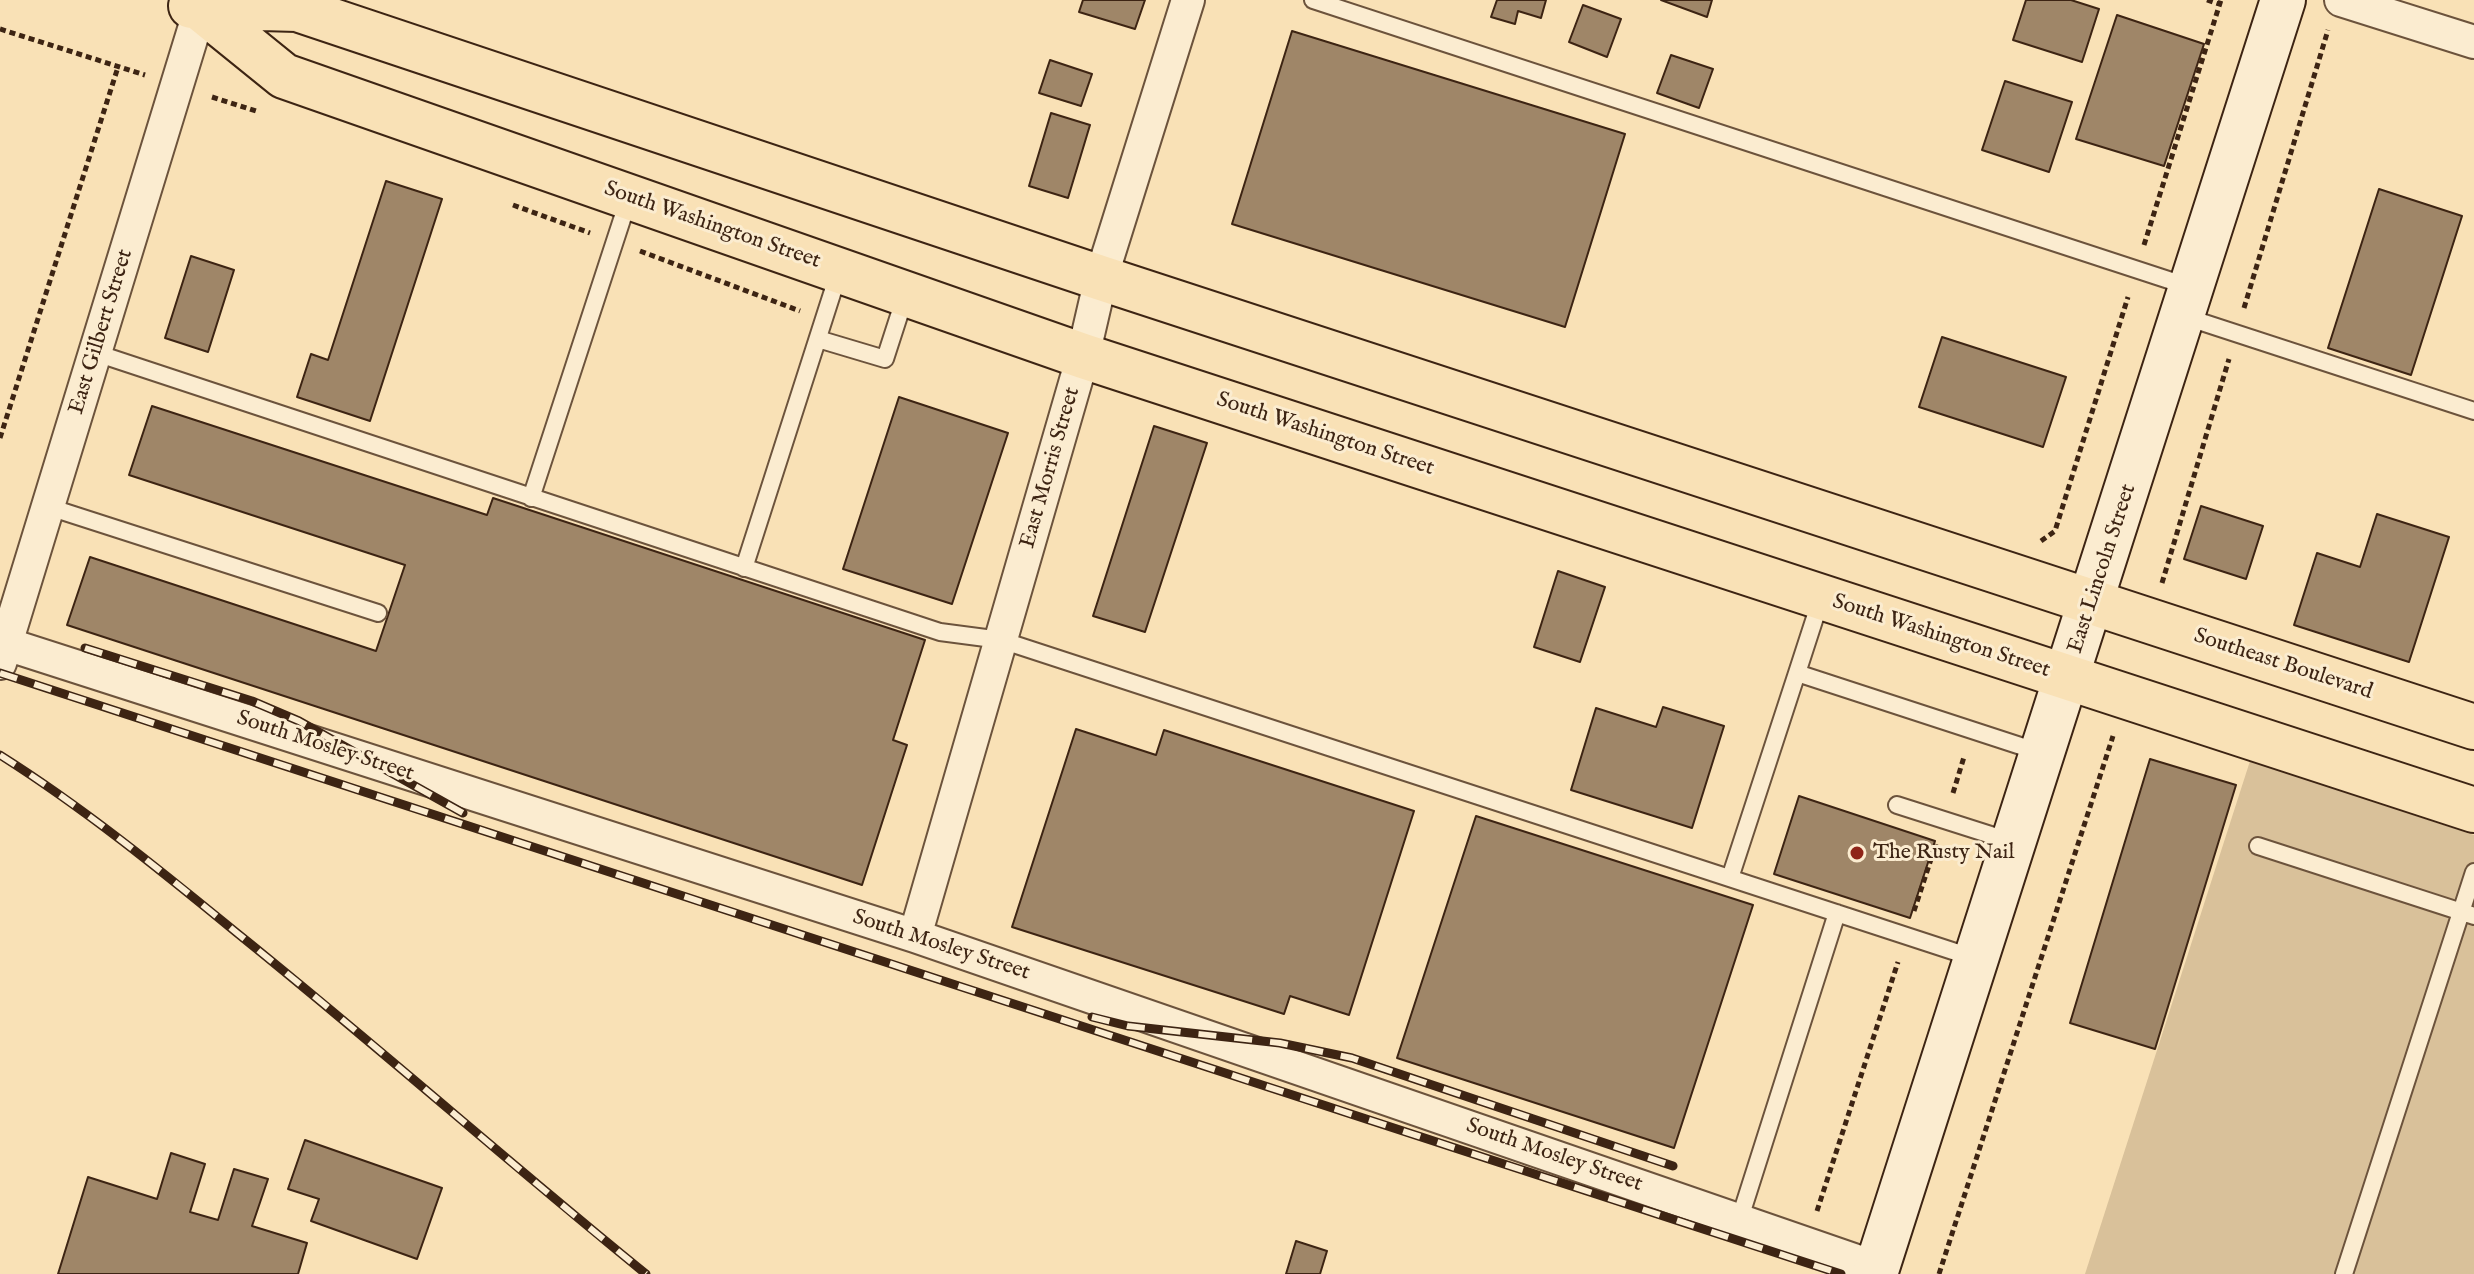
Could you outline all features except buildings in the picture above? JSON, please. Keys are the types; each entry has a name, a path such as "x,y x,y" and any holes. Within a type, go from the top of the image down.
{"main road":[{"path":"192,3 297,9 1101,278 2092,603"},
{"name":"South Washington Street","path":"192,3 284,76 1083,356 2474,810"},
{"name":"Southeast Boulevard","path":"2092,603 2474,727"}],"street":[{"name":"East Morris Street","path":"915,936 1083,356 1101,278 1188,0"},
{"name":"East Lincoln Street","path":"1882,1272 1977,959 2283,0"},
{"name":"East Gilbert Street","path":"2,649 49,507 177,86 192,3"},
{"path":"2354,9 2474,42"},
{"name":"South Mosley Street","path":"2,649 915,936 1882,1272"}],"lane":[{"path":"1313,0 2187,302 2236,334 2474,411"},
{"path":"531,498 630,197"},
{"path":"744,568 839,270"},
{"path":"818,339 885,359 906,294"},
{"path":"96,353 940,632 1001,640 1977,959"},
{"path":"49,507 378,613"},
{"path":"1730,878 1821,598"},
{"path":"1797,673 2044,754"},
{"path":"1897,805 2015,843"},
{"path":"2258,846 2468,914"},
{"path":"2344,1274 2468,914 2474,872"},
{"path":"1739,1221 1837,913"}],"path":[{"path":"2207,0 2219,4"},
{"path":"2177,588 2162,583 2236,334 2354,9"},
{"path":"0,29 263,113"},
{"path":"0,438 118,67"},
{"path":"504,201 824,319"},
{"path":"1807,1244 1973,730"},
{"path":"1939,1274 2114,733"}],"shaded area":[{"path":"2250,761 2474,835 2474,1274 2085,1274"}],"railway":[{"path":"85,648 252,701 299,721 463,813"},
{"path":"0,673 1841,1274"},
{"path":"0,755 92,818 179,886 646,1274"},
{"path":"1092,1017 1128,1026 1280,1043 1352,1058 1673,1166"}],"place":[{"name":"The Rusty Nail","path":"1857,853"}]}
